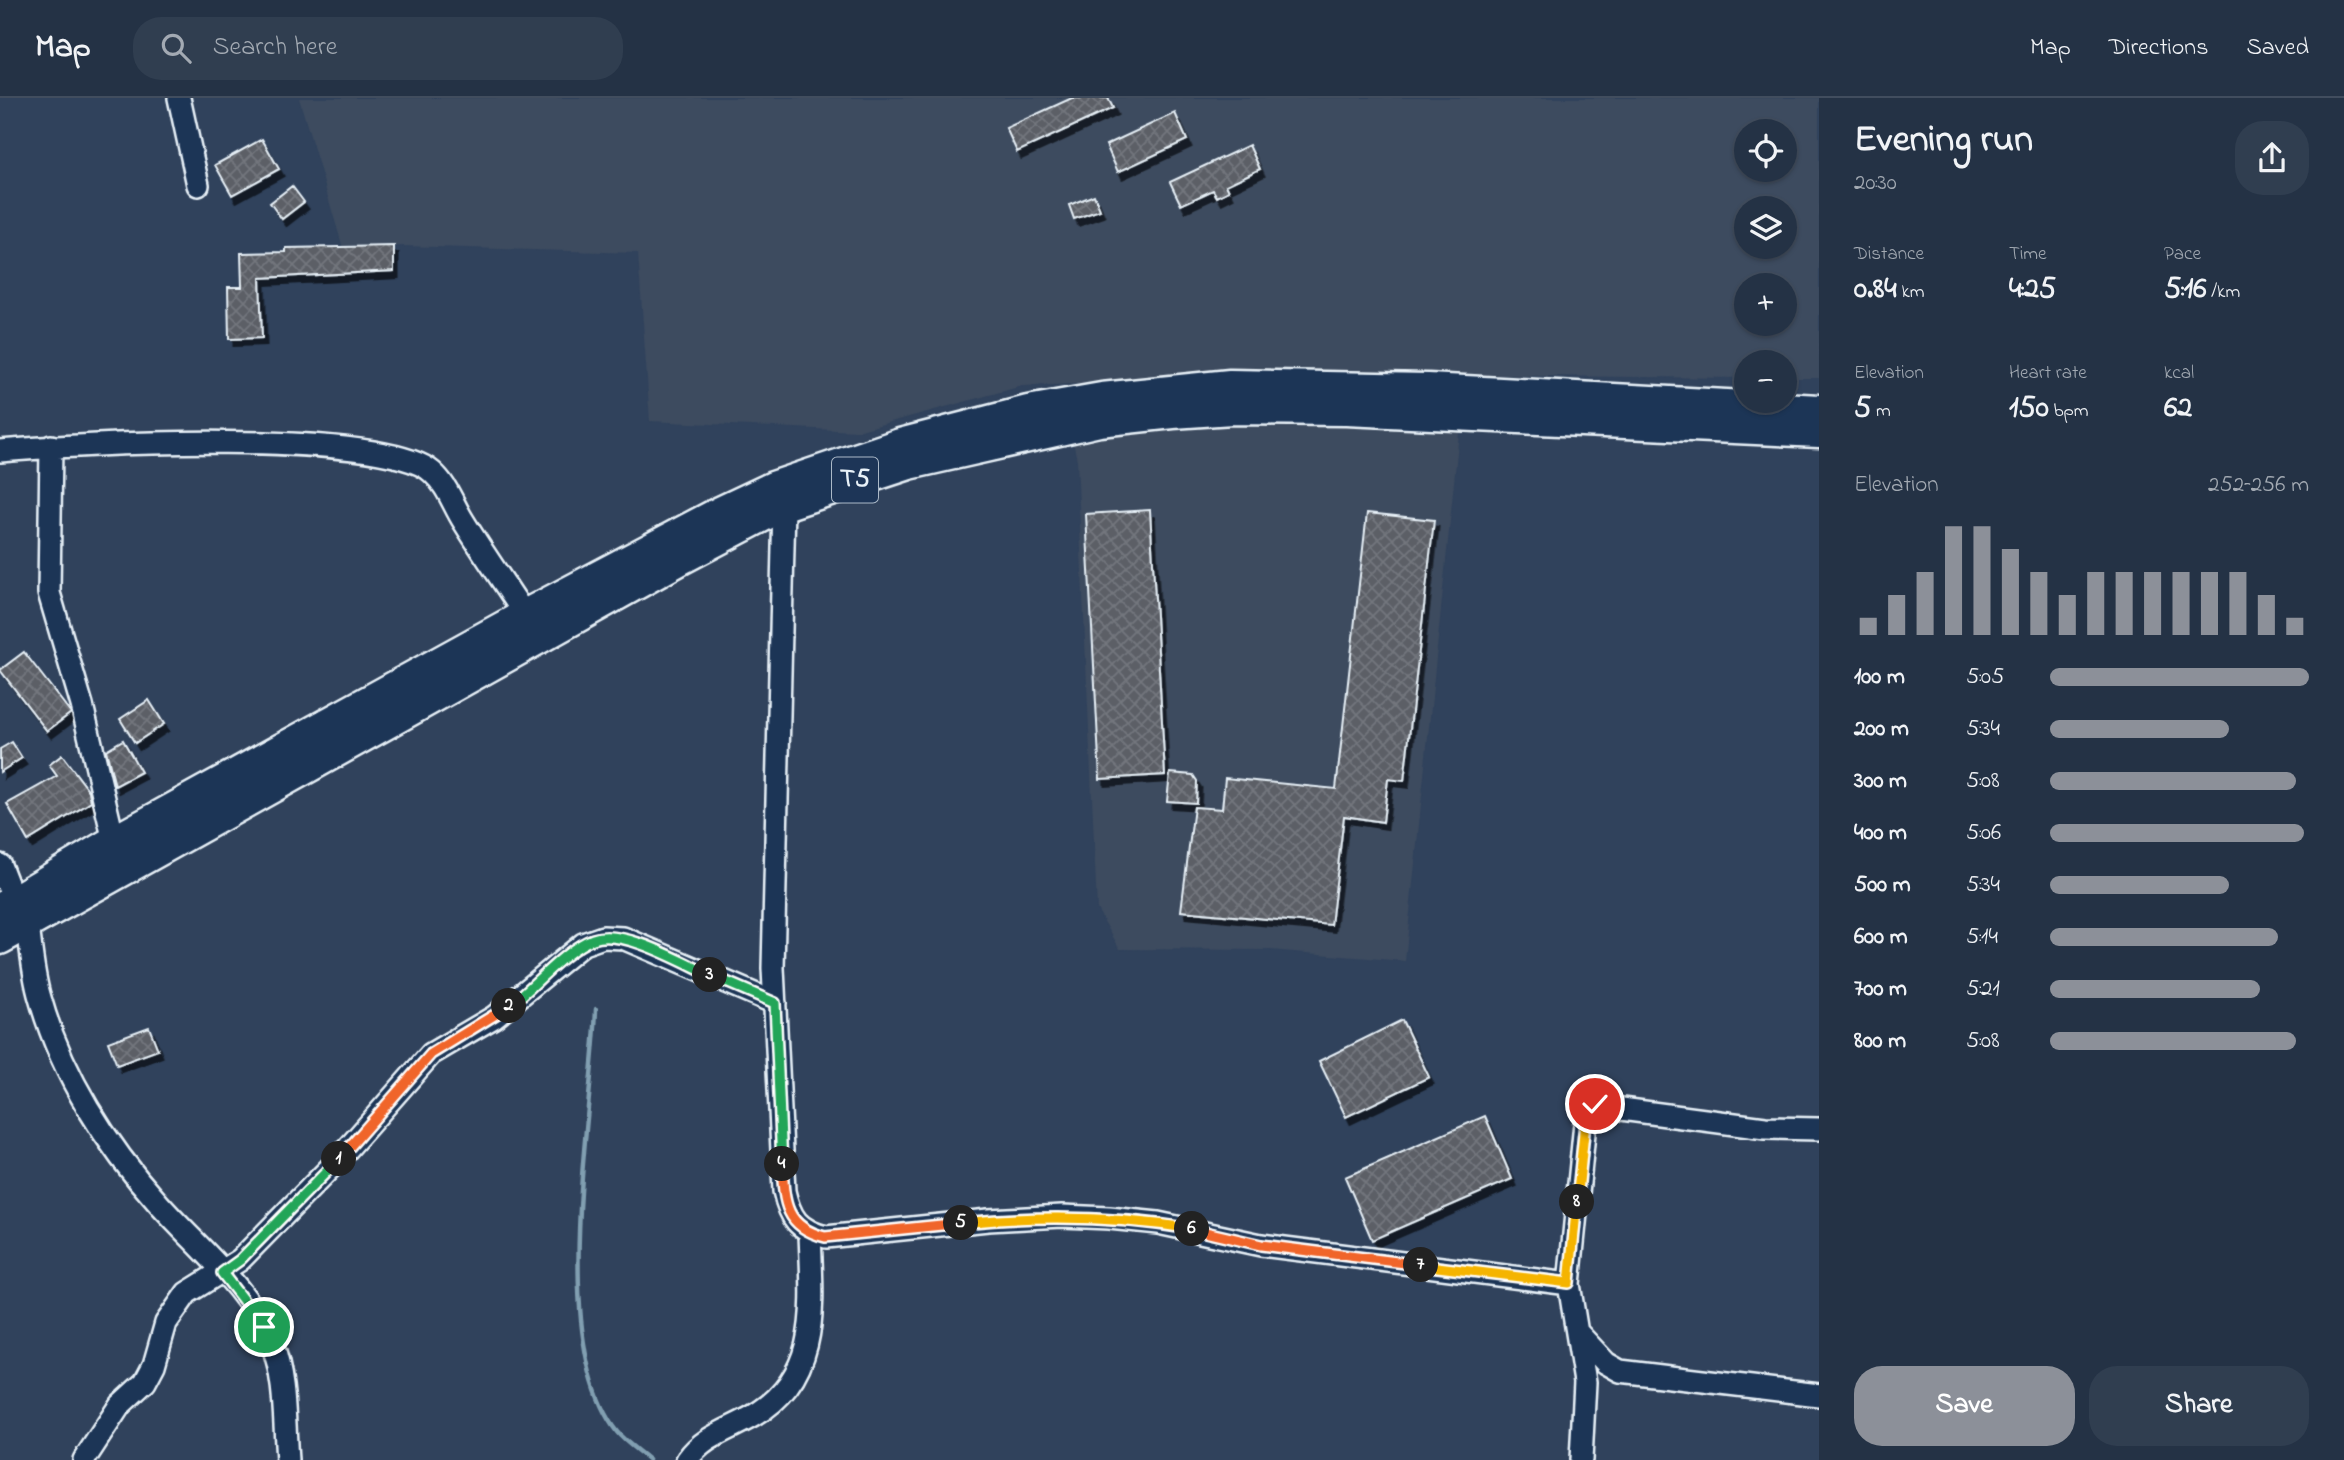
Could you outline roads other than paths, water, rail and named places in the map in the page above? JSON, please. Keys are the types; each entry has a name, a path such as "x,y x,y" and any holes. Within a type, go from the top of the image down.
{"highway":[{"name":"T5","path":"0,939 14,912 114,841 525,615 773,487 900,444 1028,411 1101,398 1230,386 1354,387 1819,410"},
{"name":"T5","path":"14,912 784,505 854,480 953,452 1099,421 1232,409 1346,410 1819,432"}],"street":[{"path":"179,98 198,185"},
{"path":"0,451 51,446 236,443 395,455 431,471 448,491 462,520 525,615"},
{"path":"51,446 49,593 82,705 114,841"},
{"path":"784,505 773,860 775,1003 784,1191 795,1223 810,1233 825,1237 988,1220 1062,1216 1109,1218 1158,1223 1261,1245 1569,1283"},
{"path":"0,865 53,1039 75,1085 109,1140 149,1192 251,1308 273,1346 280,1370 287,1460"},
{"path":"83,1460 120,1405 145,1382 154,1366 166,1323 187,1293 240,1260 335,1163 431,1054 494,1017 593,939 612,936 623,939 775,1003"},
{"path":"1581,1460 1586,1382 1569,1283 1586,1113 1591,1105 1765,1128 1819,1129"},
{"path":"687,1460 705,1440 740,1424 774,1403 807,1349 812,1321 810,1233"},
{"path":"1579,1334 1606,1363 1619,1371 1819,1395"}],"waterway":[{"path":"596,1009 579,1228 579,1288 584,1344 596,1393 617,1432 649,1460"}]}
